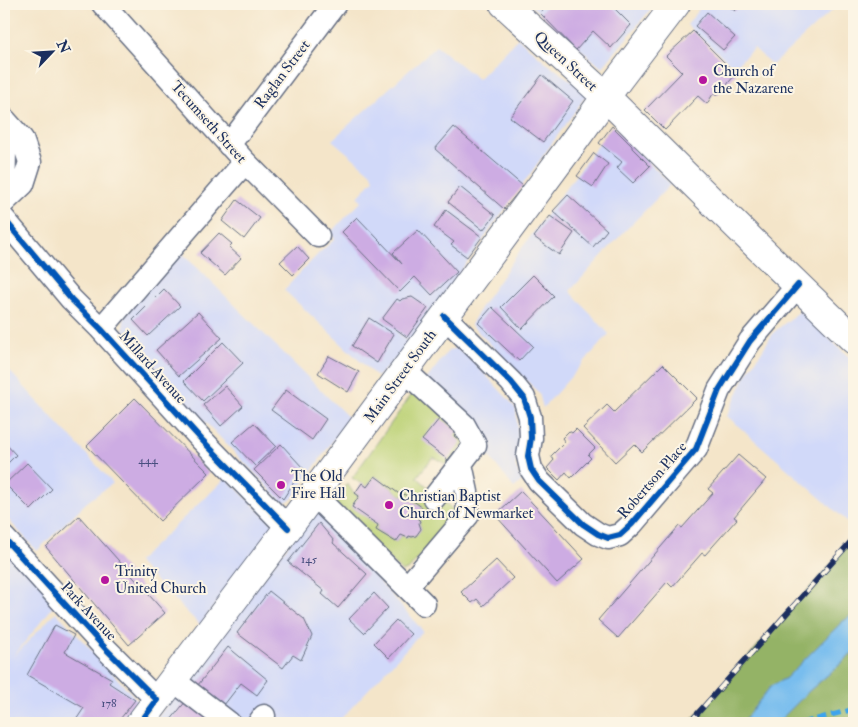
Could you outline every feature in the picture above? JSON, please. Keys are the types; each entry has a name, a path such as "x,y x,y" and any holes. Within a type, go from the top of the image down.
{"main road":[{"name":"Queen Street","path":"504,4 606,97 854,340"},
{"name":"Main Street South","path":"140,723 288,528 676,4"}],"street":[{"name":"Tecumseth Street","path":"103,4 229,145 318,236"},
{"name":"Raglan Street","path":"229,145 334,4"},
{"path":"4,119 22,138 30,162 23,184 4,202 4,143"},
{"path":"101,329 245,162"},
{"name":"Millard Avenue","path":"4,219 71,299 101,329 202,440 288,528"},
{"name":"Robertson Place","path":"444,316 511,382 524,398 530,417 531,438 528,456 531,468 539,481 583,524 608,538 620,535 632,524 696,449 719,390 750,341 798,284"},
{"path":"404,370 464,425 475,445 434,498"},
{"path":"407,587 468,515 467,492 461,464"},
{"path":"313,494 424,604"},
{"name":"Park Avenue","path":"4,538 100,642 165,690 229,723"}],"shaded area":[{"path":"529,4 655,4 602,68"},
{"path":"703,4 839,4 772,65 754,48 734,67 687,25"},
{"path":"518,38 548,64 588,93 410,342 392,328 411,345 377,377 284,290 335,239 330,233 362,201 358,197 374,179 372,174 332,140 436,46 478,79"},
{"path":"612,126 671,184 570,291 609,334 543,408 539,393 471,325 480,308 519,252"},
{"path":"177,251 182,253 349,418 292,499 283,503 187,403 123,331 124,317"},
{"path":"800,311 854,362 854,515 848,522 727,416 745,377 774,332"},
{"path":"456,348 470,358 516,409 519,448 515,467 522,481 514,488 486,452 463,415 423,384 448,351"},
{"path":"4,365 113,483 87,502 37,551 4,515"},
{"path":"226,478 275,526 200,625 137,562"},
{"path":"314,511 323,517 423,631 337,723 153,723"},
{"path":"4,547 60,598 13,657 56,612 139,702 123,723 4,723"}],"green space":[{"path":"417,387 466,441 448,465 433,457 417,477 453,510 465,494 456,514 409,569 402,572 333,502 347,483 352,491 359,496 352,507 378,525 376,530 396,542 401,535 408,538 409,536 416,536 421,529 417,515 423,508 404,494 402,496 375,476 367,487 352,478"},
{"path":"854,538 854,723 689,723"}],"water":[{"path":"854,614 854,651 843,662 809,691 777,723 742,723 771,686 786,678 842,622"}],"building":[{"path":"548,4 610,4 631,25 611,48 593,31 576,50 540,13"},
{"path":"727,4 742,4 735,11"},
{"path":"707,12 735,37 723,50 695,26"},
{"name":"Church of the Nazarene","path":"693,31 736,74 725,88 718,94 713,94 707,104 698,96 665,130 645,110 682,72 666,56"},
{"path":"542,75 573,101 543,142 510,117"},
{"path":"612,126 650,166 633,183 617,168 622,162 599,143"},
{"path":"454,127 523,186 504,209 435,149"},
{"path":"594,153 608,164 593,187 577,176"},
{"path":"460,187 495,215 483,230 448,202"},
{"path":"568,195 607,230 593,247 553,211"},
{"path":"237,200 260,218 244,239 222,221"},
{"path":"446,210 482,237 467,257 451,245 454,242 434,227"},
{"path":"550,216 574,233 559,255 534,237"},
{"path":"357,217 402,264 393,253 418,230 457,272 432,295 415,277 400,292 342,232"},
{"path":"219,233 232,244 229,247 241,258 225,275 200,253"},
{"path":"297,246 309,259 293,275 280,262"},
{"path":"533,275 554,296 522,329 501,307"},
{"path":"164,289 180,306 148,336 133,320"},
{"path":"412,297 428,308 407,337 382,319 397,299 400,301"},
{"path":"492,307 533,346 519,361 478,323"},
{"path":"198,312 222,338 179,376 156,350"},
{"path":"369,318 394,334 377,363 352,346"},
{"path":"223,342 243,363 203,401 184,381"},
{"path":"329,356 359,372 348,392 318,373"},
{"path":"663,364 697,398 642,452 634,444 615,462 583,428 607,405 614,412"},
{"path":"225,386 243,406 221,426 203,405"},
{"path":"286,390 326,419 312,440 271,410"},
{"path":"135,398 209,473 160,521 87,446"},
{"path":"440,418 458,431 454,436 462,442 448,460 422,440"},
{"path":"254,423 276,446 255,466 232,442"},
{"path":"576,429 595,448 588,455 591,458 571,478 566,472 559,480 547,468 554,460 551,456 565,442 562,438 569,431 572,433"},
{"path":"4,442 16,455 4,467"},
{"name":"The Old Fire Hall","path":"281,444 303,468 283,499 254,470"},
{"path":"738,455 766,479 734,517 737,519 705,555 702,553 672,587 667,582 618,638 598,620 679,526 682,528 713,493 708,489"},
{"path":"27,463 52,489 31,510 5,484"},
{"path":"375,476 402,496 404,494 423,508 417,515 421,529 416,536 409,536 408,538 401,535 396,542 376,530 378,525 352,507 359,496 355,493 362,483 367,487"},
{"path":"521,491 584,559 557,583 495,515"},
{"name":"Trinity United Church","path":"79,516 165,613 129,645 46,547"},
{"path":"319,523 334,541 333,543 367,574 338,608 322,594 324,591 288,562"},
{"path":"496,560 513,578 483,606 477,599 472,603 461,592"},
{"path":"269,591 304,619 312,636 301,660 293,655 283,668 237,633"},
{"path":"374,593 388,608 364,633 349,619"},
{"path":"396,620 411,634 389,658 374,643"},
{"path":"55,625 74,635 65,652 112,679 109,683 135,700 117,723 74,723 84,708 27,675"},
{"path":"228,647 268,680 257,695 241,683 224,705 198,685"},
{"path":"190,696 224,723 173,723 170,721"}],"railway":[{"path":"689,723 854,538"}],"marked path":[{"path":"802,723 854,709"}],"cycle path":[{"path":"4,219 71,299 101,329 202,440 288,528"},
{"path":"444,316 511,382 524,398 530,417 531,438 528,456 531,469 539,481 583,524 608,538 620,535 632,524 696,449 719,390 750,341 798,285"},
{"path":"4,538 106,649 157,700 140,723"}],"place":[{"name":"Church of the Nazarene","path":"703,80"},
{"name":"The Old Fire Hall","path":"281,485"},
{"name":"Christian Baptist Church of Newmarket","path":"389,505"},
{"name":"Trinity United Church","path":"105,580"}]}
